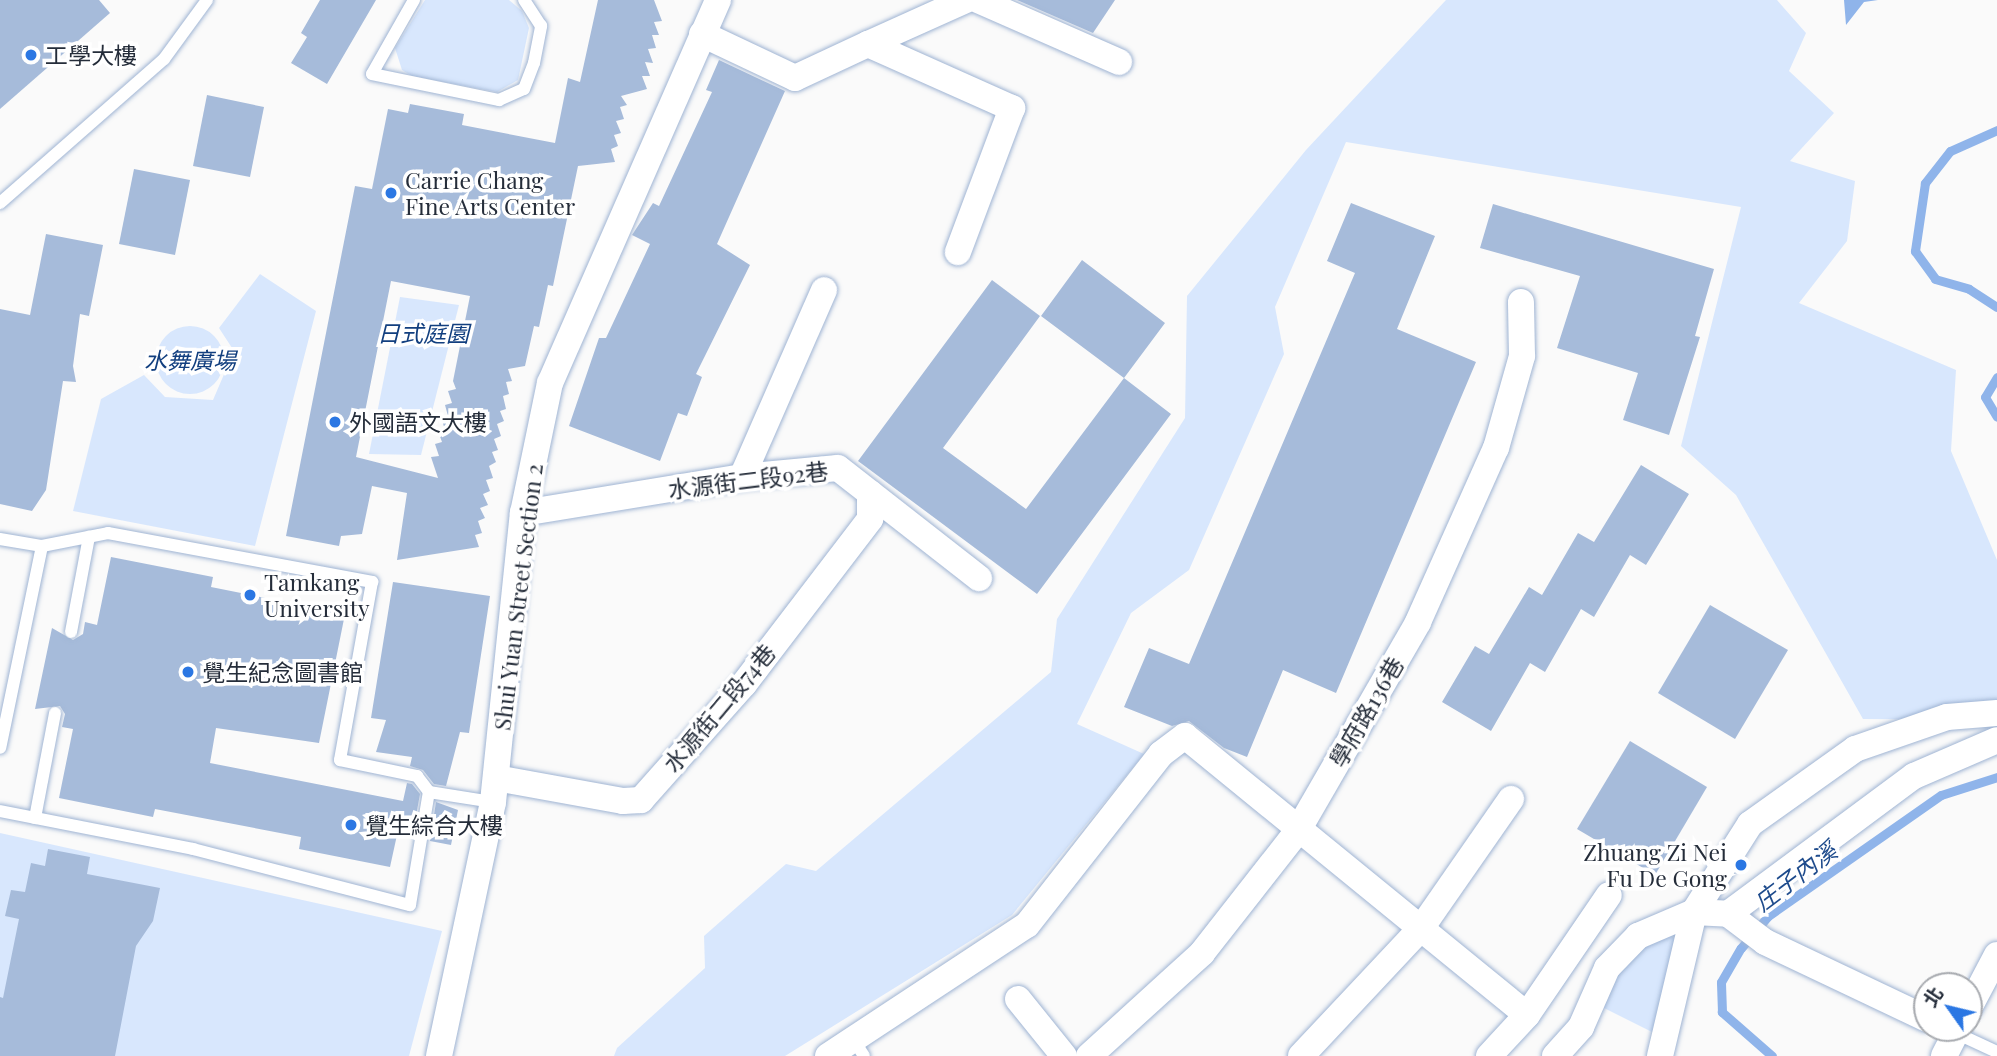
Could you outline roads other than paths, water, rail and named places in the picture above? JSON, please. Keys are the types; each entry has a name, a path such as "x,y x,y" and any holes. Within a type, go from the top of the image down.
{"street":[{"name":"Shui Yuan Street Section 2","path":"439,1056 495,790 523,513 550,383 718,0"},
{"path":"702,34 795,78 966,0"},
{"path":"978,0 1119,62"},
{"path":"868,44 1012,108 958,252"},
{"path":"742,477 824,290"},
{"name":"學府路136巷","path":"1089,1056 1202,953 1297,832 1418,622 1496,448 1522,355 1521,302"},
{"name":"水源街二段92巷","path":"523,513 742,477 838,468 979,578"},
{"name":"水源街二段74巷","path":"495,790 624,801 641,800 744,684 870,519 870,493"},
{"path":"1660,1056 1694,912 1750,824 1855,749 1947,717 1997,713"},
{"path":"828,1056 859,1048 1027,925 1161,754 1185,736 1297,832 1423,927 1527,1016"},
{"path":"1728,914 1914,776 1997,740"},
{"path":"1301,1056 1423,927 1511,799"},
{"path":"1489,1056 1527,1016 1609,895"},
{"path":"1555,1056 1581,1027 1607,968 1638,936 1694,912 1728,914 1765,942 1913,1012"},
{"path":"1983,982 1997,956"},
{"path":"1018,999 1064,1056"}],"lane":[{"path":"0,203 164,59 206,0"},
{"path":"414,0 372,74 499,100 524,89 534,63 541,26 524,0"},
{"path":"0,539 42,546 108,533 372,582 340,760 417,776 429,792 410,905 193,849 0,811"},
{"path":"71,632 89,537"},
{"path":"0,748 42,546"},
{"path":"35,818 55,713"},
{"path":"429,792 495,790"},
{"path":"1968,1042 1997,1052"}],"water":[{"path":"1844,0 1878,0 1864,2 1846,25"}],"waterway":[{"name":"庄子內溪","path":"1997,130 1950,151 1925,183 1915,251 1935,279 1969,289 1997,307"},
{"name":"庄子內溪","path":"1997,377 1985,397 1997,417"},
{"name":"庄子內溪","path":"1772,1056 1722,1012 1721,982 1741,948 1768,916 1941,795 1997,777"}],"place":[{"name":"工學大樓","path":"31,55"},
{"name":"Carrie Chang Fine Arts Center","path":"391,193"},
{"name":"外國語文大樓","path":"335,422"},
{"name":"Tamkang University","path":"250,595"},
{"name":"覺生紀念圖書館","path":"188,672"},
{"name":"覺生綜合大樓","path":"351,825"},
{"name":"Zhuang Zi Nei Fu De Gong","path":"1741,865"}],"park label":[{"name":"日式庭園","path":"423,333"},
{"name":"水舞廣場","path":"190,360"}]}
